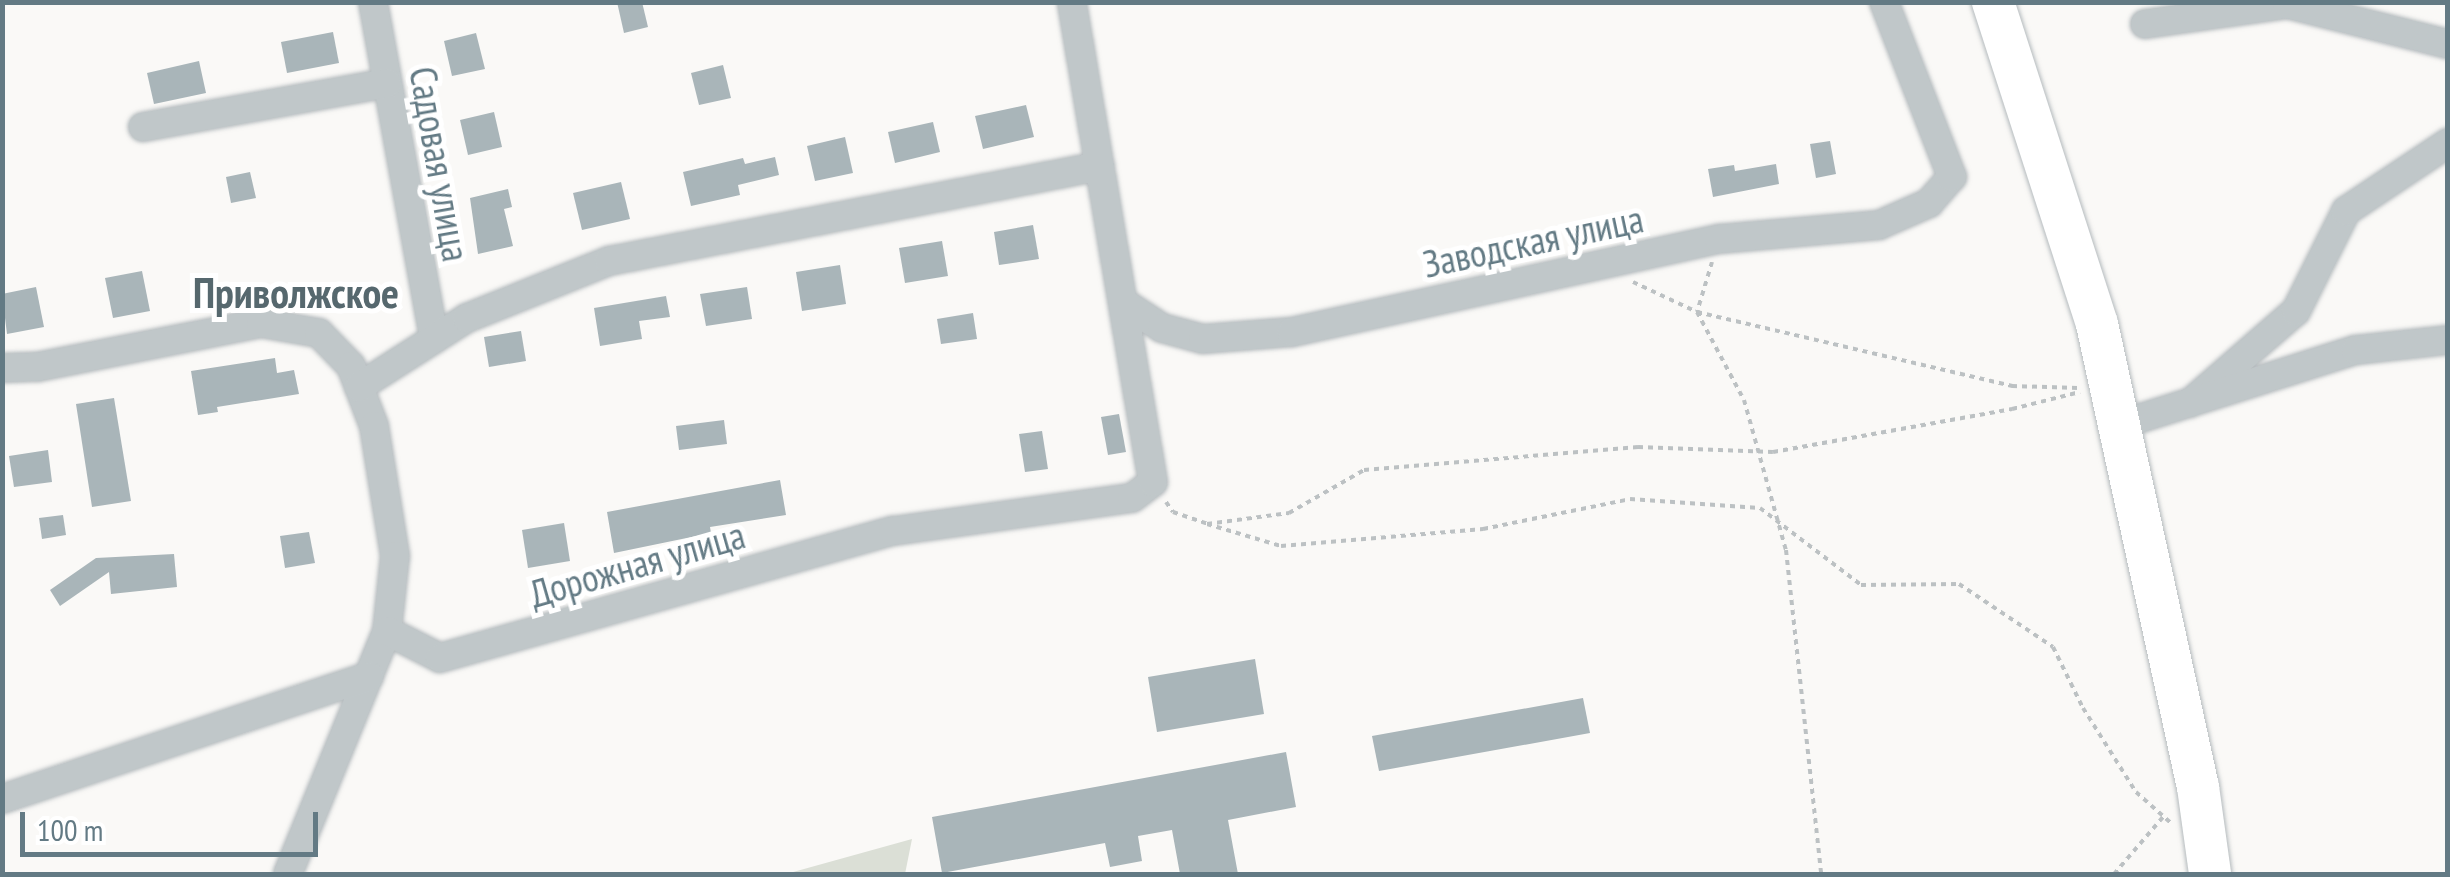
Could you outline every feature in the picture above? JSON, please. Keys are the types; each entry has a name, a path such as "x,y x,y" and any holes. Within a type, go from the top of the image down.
{"highway":[{"path":"1993,2 2097,324 2198,786 2210,874"}],"street":[{"name":"Садовая улица","path":"372,2 434,338"},
{"path":"1072,2 1153,482"},
{"name":"Заводская улица","path":"1124,303 1162,328 1204,338 1275,333 1719,239 1879,225 1929,202 1952,177 1884,2"},
{"path":"2145,24 2287,4 2448,44"},
{"path":"143,127 387,83"},
{"path":"2190,403 2296,311 2346,210 2448,143"},
{"path":"359,386 467,318 609,261 1100,166"},
{"path":"2,368 37,367 261,324 319,334 351,366 374,426 395,556 387,631 288,874"},
{"path":"2120,425 2356,350 2446,339"},
{"name":"Дорожная улица","path":"387,631 440,658 893,531 1132,498 1153,482"},
{"path":"2,798 369,676"}],"path":[{"path":"1719,239 1697,312 1744,400 1786,550 1821,874"},
{"path":"1207,524 1289,513 1364,470 1638,446 1756,452 1994,412 2096,388 2012,386 1697,312 1597,265"},
{"path":"1153,482 1173,512 1281,546 1483,529 1630,499 1760,508 1861,585 1959,584 2052,648 2083,708 2136,792 2174,826"},
{"path":"2114,874 2163,816"}],"shaded area":[{"path":"912,839 905,874 786,874"}],"building":[{"path":"617,2 642,2 648,27 624,33"},
{"path":"333,32 339,63 287,73 281,42"},
{"path":"476,33 485,69 452,76 444,41"},
{"path":"199,61 206,93 154,104 147,73"},
{"path":"723,65 731,98 699,105 691,73"},
{"path":"1026,105 1034,137 983,149 975,116"},
{"path":"494,112 502,147 468,155 460,120"},
{"path":"933,122 940,152 895,163 888,132"},
{"path":"845,137 853,173 815,181 807,146"},
{"path":"1830,141 1836,174 1816,178 1810,144"},
{"path":"775,157 779,175 738,185 740,195 691,206 683,172 743,158 745,164"},
{"path":"1776,164 1779,184 1713,197 1708,169 1734,165 1735,171"},
{"path":"250,172 256,198 231,203 226,177"},
{"path":"621,182 630,219 582,230 573,193"},
{"path":"508,189 512,207 504,209 513,246 478,254 470,198"},
{"path":"1033,225 1039,259 999,265 994,232"},
{"path":"942,241 948,276 905,283 899,248"},
{"path":"840,265 846,304 802,311 796,272"},
{"path":"142,271 150,311 113,318 105,278"},
{"path":"36,287 44,327 7,334 2,294"},
{"path":"747,287 752,319 706,326 700,294"},
{"path":"666,296 670,317 639,321 642,339 600,346 594,308"},
{"path":"973,313 977,339 941,344 937,319"},
{"path":"521,331 526,361 489,367 484,337"},
{"path":"275,358 277,373 294,370 299,394 217,407 218,412 198,415 191,371"},
{"path":"114,398 131,501 92,507 76,404"},
{"path":"1119,414 1126,452 1108,455 1101,417"},
{"path":"724,420 727,444 679,450 676,426"},
{"path":"1042,431 1048,469 1025,472 1019,434"},
{"path":"48,450 52,482 14,487 9,456"},
{"path":"780,480 786,515 710,527 711,533 614,553 607,512"},
{"path":"63,515 66,535 42,539 39,518"},
{"path":"564,523 570,561 528,568 522,530"},
{"path":"309,532 315,563 285,568 280,536"},
{"path":"174,554 177,587 111,594 109,572 60,606 50,590 96,558"},
{"path":"1255,659 1264,714 1157,732 1148,677"},
{"path":"1583,698 1590,733 1379,771 1372,736"},
{"path":"1286,752 1296,807 1228,820 1238,874 1180,874 1172,830 1138,836 1142,861 1110,867 1105,843 942,873 932,817"}],"district":[{"name":"Приволжское","path":"296,293"}]}
